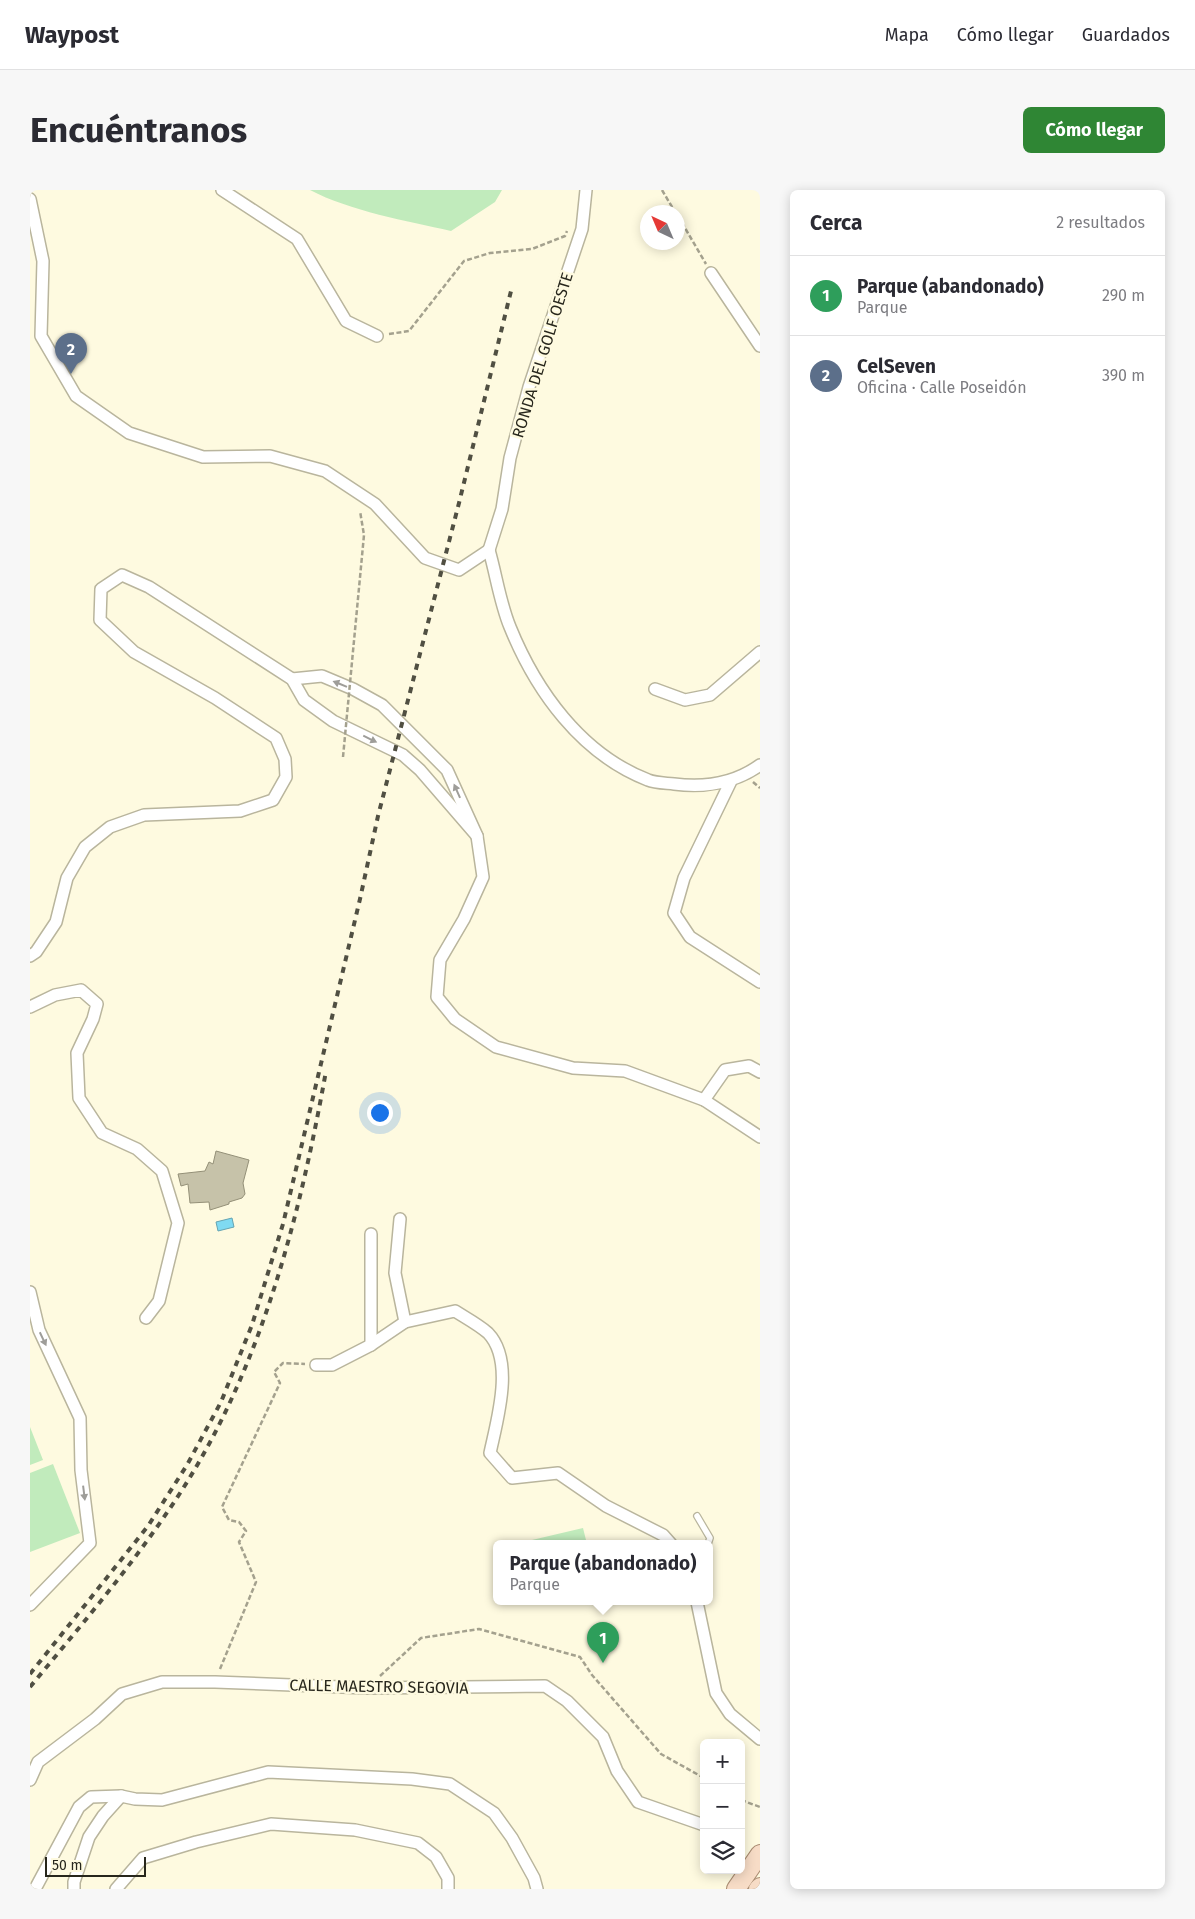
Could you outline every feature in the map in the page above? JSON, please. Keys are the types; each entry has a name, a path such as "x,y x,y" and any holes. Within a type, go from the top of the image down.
{"main road":[{"path":"736,1889 760,1854"}],"street":[{"path":"222,190 297,239 346,321 377,336"},
{"name":"RONDA DEL GOLF OESTE","path":"489,550 502,509 510,458 529,386 582,229 586,190"},
{"path":"30,199 43,261 41,336 76,396 129,433 203,457 270,456 324,471 375,504 425,558 459,570 489,550 509,626 538,685 571,728 615,764 649,781 691,786 731,781 760,765"},
{"path":"712,274 760,346"},
{"path":"30,956 36,952 56,922 68,878 85,847 110,827 144,815 240,811 273,800 286,777 285,759 276,738 215,698 134,652 100,620 101,589 122,575 150,587 292,679 304,700 333,721 403,755 420,770 477,836"},
{"path":"655,688 685,700 710,696 760,652"},
{"path":"292,679 322,676 382,704 447,770 477,836 483,877 464,919 440,960 437,997 455,1019 496,1047 573,1068 625,1071 704,1100 760,1137"},
{"path":"731,781 684,878 674,913 690,937 760,982"},
{"path":"30,1007 55,995 81,990 97,1004 93,1019 77,1053 78,1098 102,1133 137,1149 162,1171 178,1223 159,1301 146,1318"},
{"path":"704,1100 725,1070 749,1066 760,1072"},
{"path":"400,1219 395,1273 405,1322"},
{"path":"370,1234 371,1345"},
{"path":"30,1292 39,1330 80,1418 81,1470 90,1543 30,1605"},
{"path":"316,1365 332,1365 371,1345 405,1322 456,1311 488,1334 500,1354 502,1392 490,1453 512,1478 558,1473 606,1506 662,1535 668,1540"},
{"path":"698,1605 716,1693 730,1714 758,1737"},
{"name":"CALLE MAESTRO SEGOVIA","path":"30,1780 38,1762 95,1719 122,1694 162,1682 215,1682 367,1688 544,1686 567,1701 603,1737 617,1771 638,1802 700,1824"},
{"path":"35,1889 79,1807 92,1797 121,1796 135,1799 162,1800 268,1772 412,1779 450,1784 494,1813 512,1838 534,1878 537,1889"},
{"path":"74,1889 74,1882 89,1837 103,1816 121,1796"},
{"path":"116,1889 144,1858 196,1842 271,1824 355,1830 418,1843 436,1857 448,1878 448,1889"}],"lane":[{"path":"697,1516 710,1538 709,1540"}],"path":[{"path":"662,190 671,205"},
{"path":"377,336 409,331 464,261 490,253 532,249 565,236 568,227"},
{"path":"685,228 712,274"},
{"path":"343,757 364,535 360,511"},
{"path":"215,1682 256,1582 239,1542 246,1531 239,1522 229,1520 222,1507 280,1384 274,1372 283,1363 316,1365"},
{"path":"745,1801 760,1807"}],"green space":[{"path":"310,190 502,190 495,202 451,231 361,210"},
{"path":"30,1427 43,1460 30,1465"},
{"path":"53,1464 80,1533 30,1552 30,1473"},
{"path":"583,1528 586,1540 532,1540"}],"water":[{"path":"232,1218 234,1227 218,1231 216,1222"}],"building":[{"path":"216,1151 249,1160 243,1183 245,1194 242,1198 210,1210 209,1202 190,1203 188,1184 181,1186 178,1174 205,1171 209,1162 213,1164"}],"railway":[{"path":"30,1674 148,1526 187,1465 221,1402 252,1325 283,1224 378,816 459,503 511,291"},
{"path":"30,1687 109,1591 165,1516 210,1442 235,1392 256,1341 290,1234 316,1126 326,1071"}],"place":[{"name":"CelSeven","path":"71,374"},
{"name":"Parque (abandonado)","path":"603,1663"}]}
